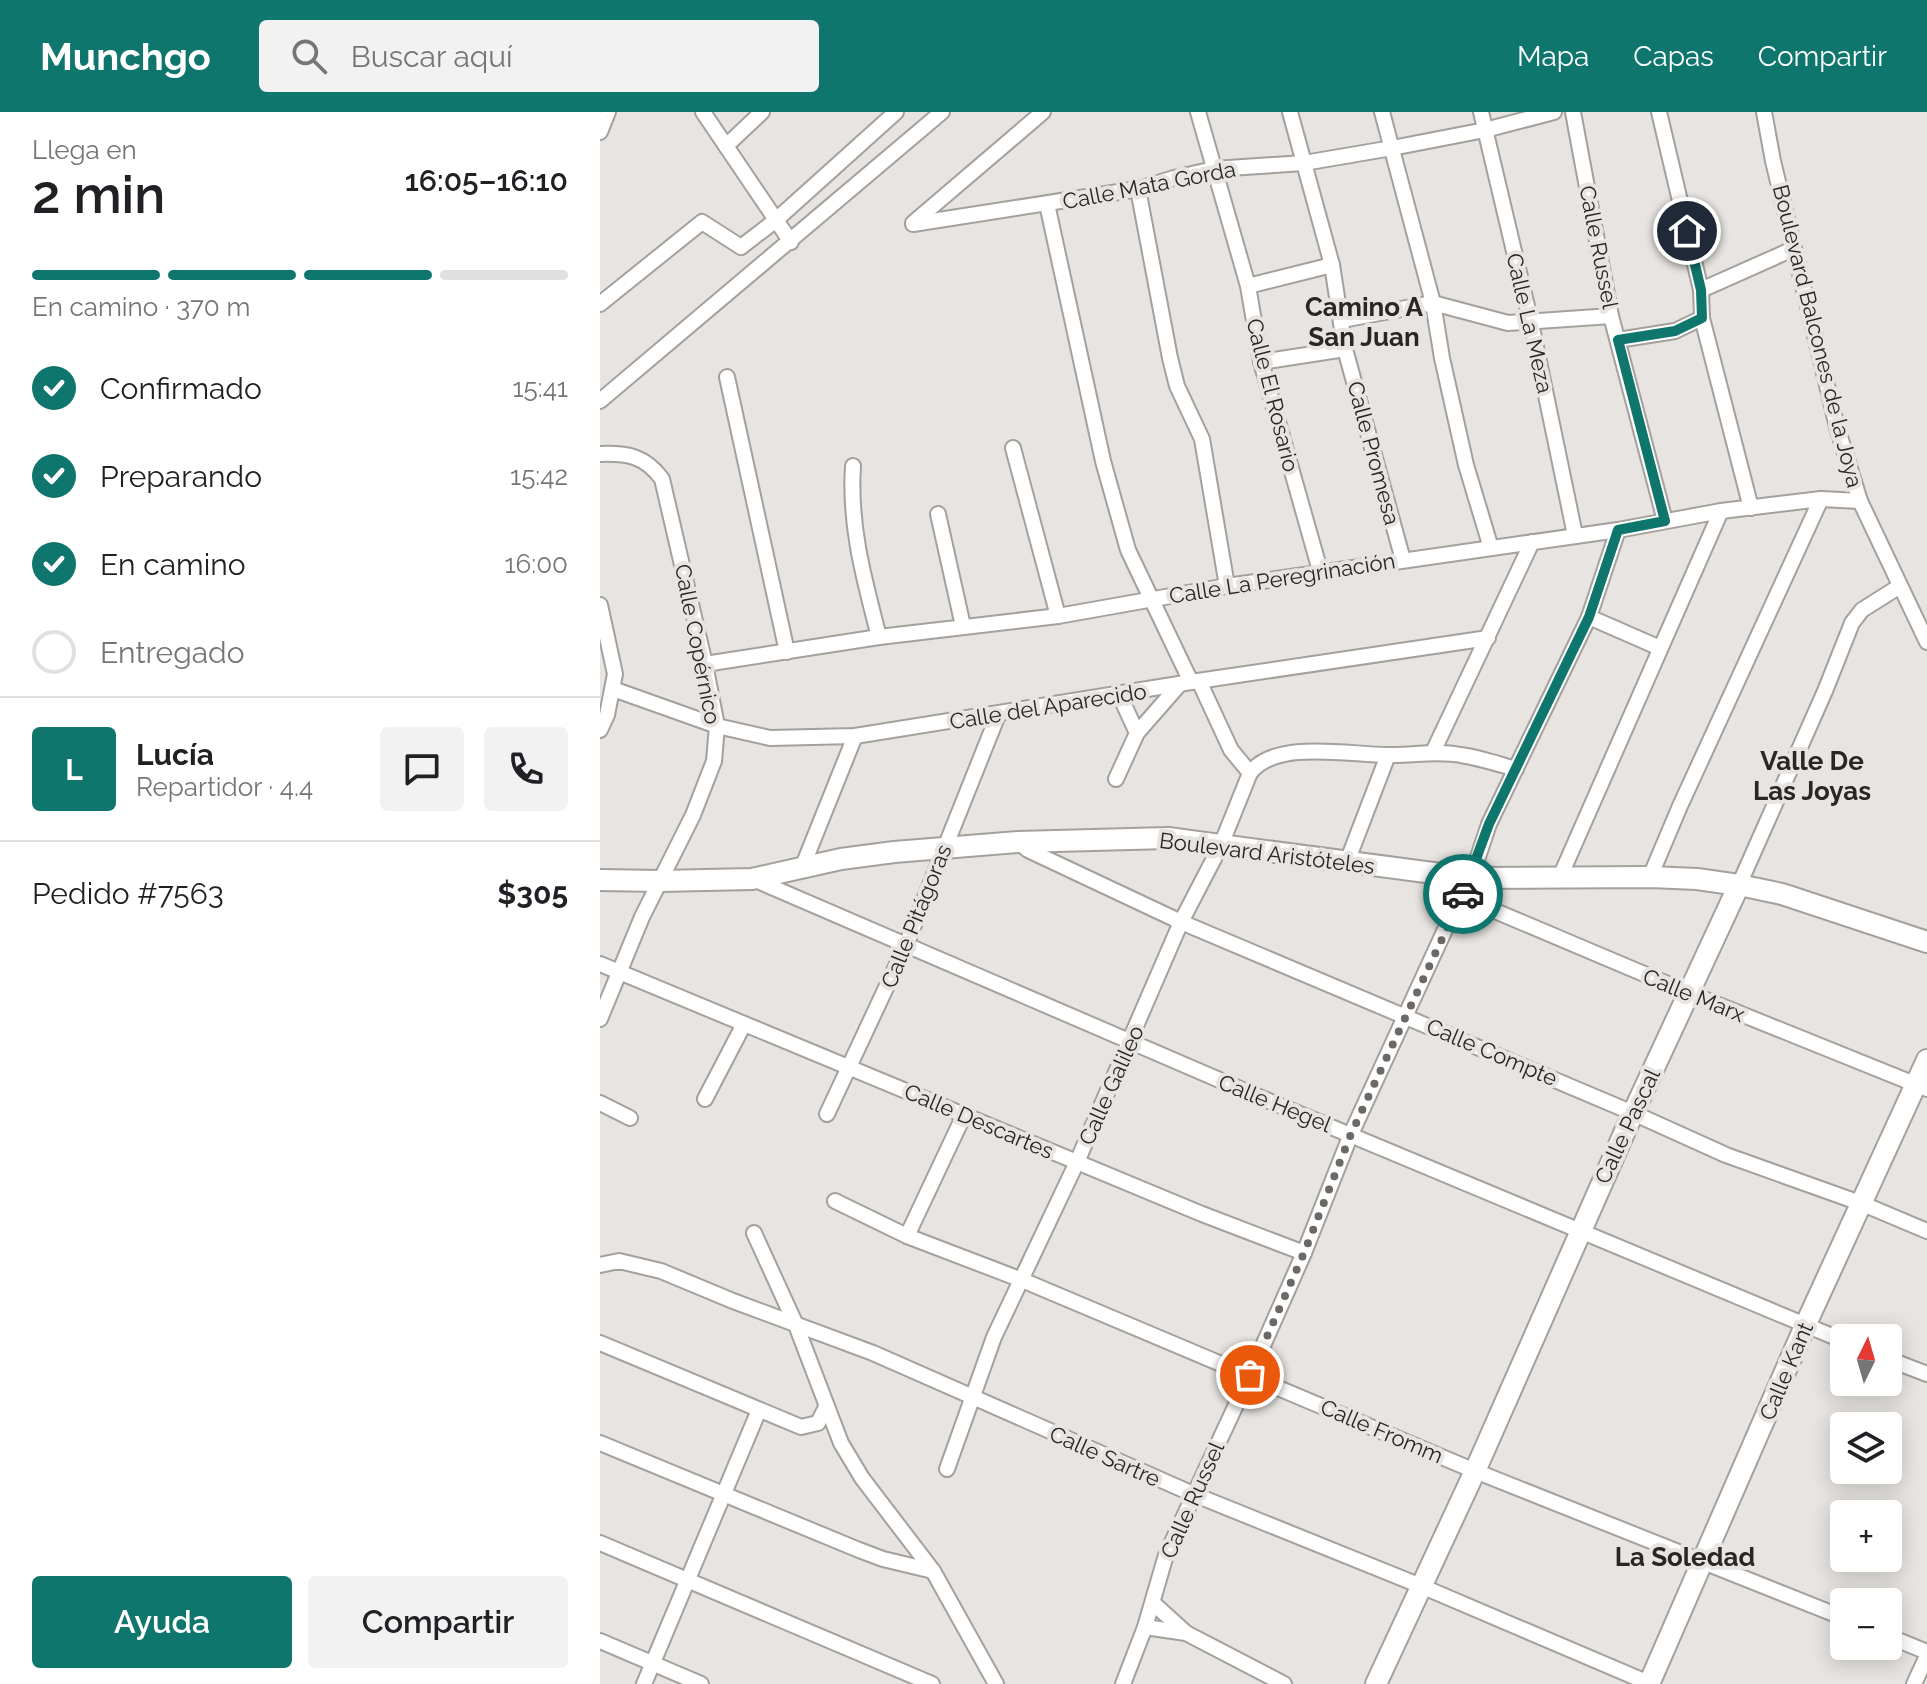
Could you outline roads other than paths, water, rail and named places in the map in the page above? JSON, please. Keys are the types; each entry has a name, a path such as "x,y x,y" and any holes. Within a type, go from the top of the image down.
{"street":[{"path":"600,132 608,112"},
{"path":"703,112 791,242"},
{"path":"726,146 762,112"},
{"path":"600,304 702,222 741,247 776,220 896,112"},
{"path":"600,401 942,112"},
{"name":"Calle Mata Gorda","path":"1043,112 913,224 1138,189 1214,169 1304,163 1392,148 1485,130 1554,112"},
{"name":"Calle El Rosario","path":"1198,112 1248,286 1261,362 1321,574"},
{"name":"Calle Promesa","path":"1290,112 1332,265 1345,349 1403,560"},
{"path":"1382,112 1433,303 1466,465 1491,548"},
{"name":"Calle La Meza","path":"1481,112 1531,323 1575,535"},
{"name":"Calle Russel","path":"1573,112 1611,316 1665,521"},
{"path":"1659,112 1701,290 1702,318 1751,508"},
{"name":"Boulevard Balcones de la Joya","path":"1764,112 1793,249 1837,427 1860,501 1927,642"},
{"path":"1138,189 1177,386 1202,439 1227,586"},
{"path":"1047,204 1111,495 1128,550 1190,683 1231,750 1250,773 1267,760 1330,751 1388,755 1433,752 1461,755 1516,769"},
{"path":"1701,290 1793,249"},
{"path":"1248,286 1332,265"},
{"path":"1342,320 1433,303 1461,308 1489,319 1531,323 1611,316"},
{"path":"1618,340 1675,331 1702,318"},
{"path":"1261,362 1345,349"},
{"path":"727,377 787,652"},
{"path":"1013,448 1058,616"},
{"name":"Calle Copérnico","path":"600,454 631,455 652,466 662,479 717,726 714,761 704,790 617,973 600,1019"},
{"path":"853,466 851,496 859,562 879,637"},
{"path":"1650,877 1821,499"},
{"name":"Calle La Peregrinación","path":"705,664 879,637 1058,616 1151,598 1618,530 1721,511 1821,499 1860,501"},
{"path":"1560,877 1721,511"},
{"path":"938,514 963,626"},
{"name":"Calle Russel","path":"1123,1684 1153,1603 1166,1555 1304,1253 1351,1134 1471,878 1489,824 1589,617 1618,530"},
{"path":"1433,752 1532,542"},
{"name":"Calle Pascal","path":"1376,1684 1739,885 1852,623 1869,604 1900,586"},
{"path":"600,605 609,679 607,715 600,730"},
{"path":"1589,617 1660,648"},
{"name":"Calle del Aparecido","path":"609,679 717,726 770,738 855,736 1488,638"},
{"path":"1116,779 1137,733 1190,683"},
{"path":"1119,694 1137,733"},
{"name":"Calle Pitágoras","path":"827,1114 906,945 998,715"},
{"path":"802,868 855,736"},
{"path":"1347,862 1388,755"},
{"name":"Calle Galileo","path":"947,1469 994,1337 1077,1162 1181,922 1221,845 1250,773"},
{"name":"Boulevard Aristóteles","path":"600,880 752,879 841,859 943,848 1018,842 1168,838 1471,878 1650,877 1739,885 1782,894 1927,942"},
{"name":"Calle Compte","path":"1018,842 1028,850 1181,922 1405,1015 1726,1155 1863,1204 1927,1231"},
{"name":"Calle Hegel","path":"752,879 1252,1094 1830,1336"},
{"name":"Calle Marx","path":"1462,897 1689,993 1922,1086"},
{"name":"Calle Descartes","path":"600,964 1304,1253"},
{"path":"705,1099 744,1024"},
{"name":"Calle Kant","path":"1650,1684 1805,1326 1922,1086 1927,1060"},
{"path":"600,1103 630,1118"},
{"path":"907,1236 964,1115"},
{"name":"Calle Fromm","path":"835,1201 907,1236 1022,1280 1475,1471 1830,1612"},
{"path":"754,1233 796,1325 841,1443 862,1478 933,1571 996,1684"},
{"name":"Calle Sartre","path":"600,1265 619,1261 661,1271 873,1353 1193,1494 1421,1586 1650,1684"},
{"path":"600,1343 801,1427 818,1423 826,1407"},
{"path":"1902,1364 1927,1374"},
{"path":"644,1684 759,1410"},
{"path":"600,1443 883,1559 933,1571"},
{"path":"600,1543 932,1684"},
{"path":"1153,1603 1186,1633 1284,1684"},
{"path":"1145,1627 1186,1633"},
{"path":"600,1641 701,1684"},
{"path":"1902,1642 1927,1654 1914,1684"}],"district":[{"name":"Camino A San Juan","path":"1364,322"},
{"name":"Valle De Las Joyas","path":"1812,776"},
{"name":"La Soledad","path":"1685,1557"}]}
